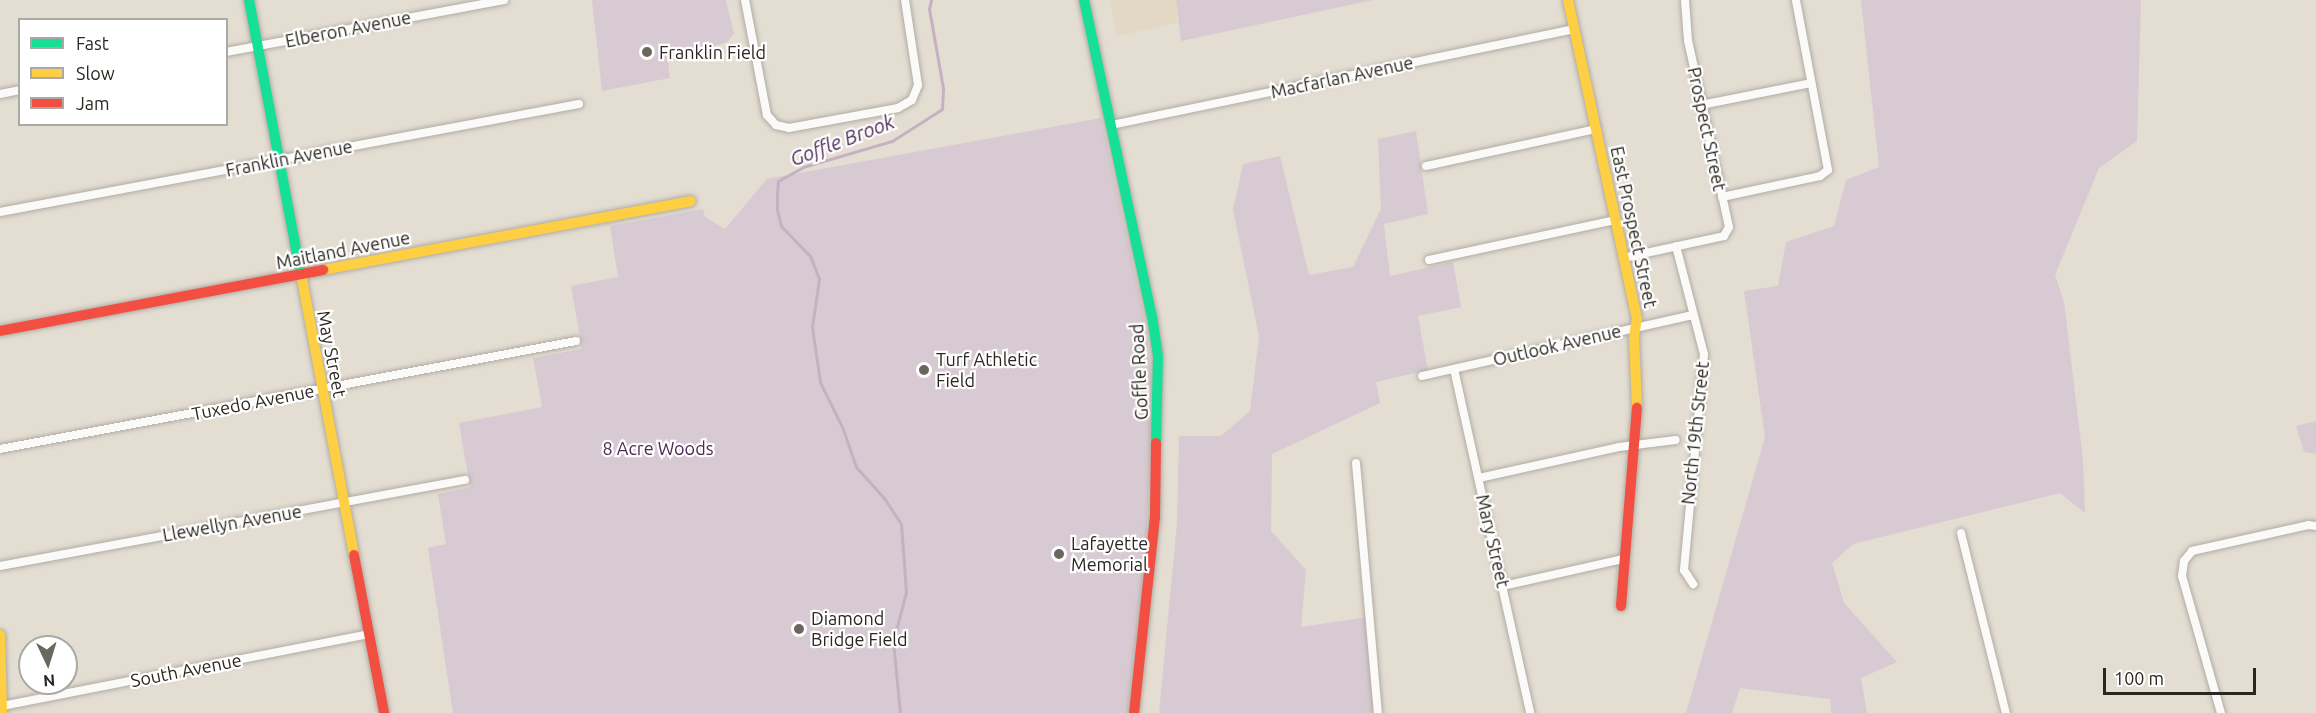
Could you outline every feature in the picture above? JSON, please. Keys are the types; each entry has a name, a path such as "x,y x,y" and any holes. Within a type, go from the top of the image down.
{"street":[{"name":"May Street","path":"249,0 384,713"},
{"name":"Elberon Avenue","path":"228,52 504,0"},
{"path":"745,0 767,115 776,125 789,128 909,104 917,92 918,85 905,0"},
{"name":"Goffle Road","path":"1084,0 1152,315 1160,377 1152,549 1134,713"},
{"name":"East Prospect Street","path":"1568,0 1623,258 1636,307 1635,328 1639,383 1621,606"},
{"name":"Prospect Street","path":"1676,246 1727,233 1729,227 1688,41 1685,0"},
{"path":"1722,196 1805,179 1827,172 1828,164 1796,0"},
{"name":"Macfarlan Avenue","path":"1111,125 1574,29"},
{"path":"1701,105 1811,83"},
{"path":"0,94 18,90"},
{"name":"Franklin Avenue","path":"0,212 579,104"},
{"path":"1426,166 1595,129"},
{"name":"Maitland Avenue","path":"0,331 691,201"},
{"path":"1429,260 1615,220"},
{"path":"1623,258 1676,246"},
{"name":"North 19th Street","path":"1676,246 1692,315 1704,354 1683,570 1693,584"},
{"name":"Outlook Avenue","path":"1422,376 1692,315"},
{"name":"Tuxedo Avenue","path":"0,449 576,341"},
{"name":"Mary Street","path":"1454,369 1530,713"},
{"path":"1479,478 1633,446 1676,440"},
{"path":"1356,463 1378,713"},
{"name":"Llewellyn Avenue","path":"0,566 465,480"},
{"path":"2221,713 2191,610 2182,568 2187,555 2192,551 2308,525 2316,526"},
{"path":"1961,532 2006,713"},
{"path":"1503,586 1623,559"},
{"path":"0,634 2,709"},
{"name":"South Avenue","path":"2,709 370,634"}],"shaded area":[{"path":"1110,0 1176,0 1177,23 1117,36"}],"green space":[{"name":"Franklin Field","path":"592,0 726,0 734,34 727,42 668,61 670,78 602,91"},
{"path":"1176,0 1373,0 1181,41"},
{"path":"1861,0 2141,0 2137,141 2099,168 2055,275 2064,302 2083,460 2085,513 2060,493 1853,544 1832,563 1844,603 1897,662 1861,678 1867,713 1831,713 1830,699 1740,688 1732,713 1686,713 1765,437 1744,291 1778,286 1786,242 1834,226 1846,180 1879,167"},
{"name":"8 Acre Woods","path":"1101,118 1145,321 1152,379 1146,555 1128,713 453,713 428,548 446,544 438,494 470,487 459,423 542,407 533,358 582,349 571,286 618,277 610,226 703,209 705,217 725,229 767,179"},
{"path":"1416,131 1428,214 1384,224 1390,276 1453,262 1461,307 1418,316 1428,370 1376,382 1380,403 1272,454 1271,531 1306,570 1301,627 1368,617 1374,713 1159,713 1177,523 1179,436 1221,436 1250,411 1259,336 1233,210 1243,164 1280,156 1309,275 1353,267 1381,209 1378,139"},
{"path":"2316,421 2316,454 2304,452 2296,426"}],"waterway":[{"name":"Goffle Brook","path":"900,713 893,642 906,592 901,524 884,498 856,467 843,429 820,382 812,327 819,279 810,256 781,226 777,210 777,195 778,181 803,167 892,141 942,109 943,88 929,9 931,0"}],"traffic: fast":[{"path":"249,0 301,274"},
{"path":"1084,0 1152,316 1158,356 1156,443"}],"traffic: slow":[{"path":"1568,0 1637,318 1634,336 1637,408"},
{"path":"323,270 691,201"},
{"path":"301,274 354,555"},
{"path":"0,635 2,713"}],"traffic: jam":[{"path":"0,331 323,270"},
{"path":"1621,606 1637,408"},
{"path":"1134,713 1155,517 1156,443"},
{"path":"354,555 384,713"}],"place":[{"name":"Franklin Field","path":"647,52"},
{"name":"Turf Athletic Field","path":"924,370"},
{"name":"Lafayette Memorial","path":"1059,554"},
{"name":"Diamond Bridge Field","path":"799,629"}]}
